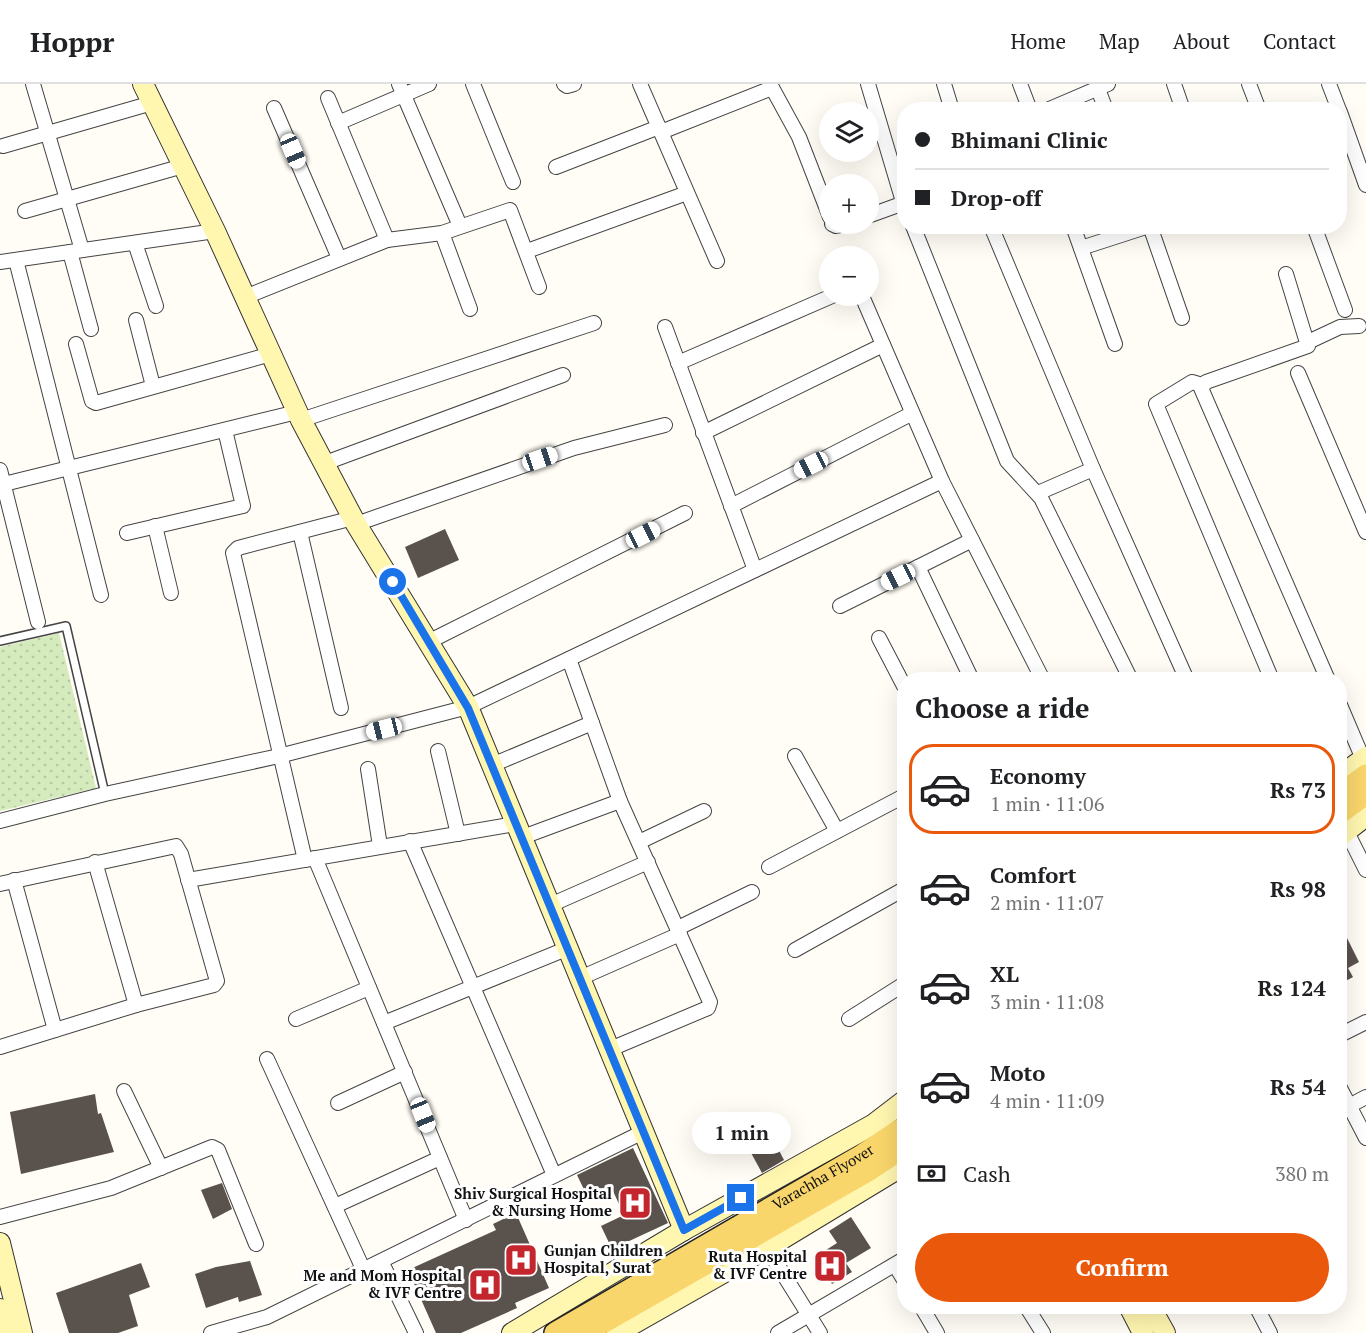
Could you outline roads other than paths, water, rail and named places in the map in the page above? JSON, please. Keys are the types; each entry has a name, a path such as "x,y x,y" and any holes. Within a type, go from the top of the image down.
{"main road":[{"path":"1347,785 1365,763"},
{"path":"1347,818 1366,794"},
{"name":"Varachha Flyover","path":"555,1333 862,1155 897,1132"},
{"name":"Varachha Flyover","path":"585,1333 868,1171 897,1152"}],"street":[{"path":"33,84 66,201 91,329"},
{"path":"338,123 401,89 429,84"},
{"path":"473,84 513,182"},
{"path":"564,84 567,86 574,84"},
{"path":"640,84 717,261"},
{"path":"868,84 897,181"},
{"path":"944,84 950,102"},
{"path":"1020,84 1027,102"},
{"path":"1174,84 1180,102"},
{"path":"1249,84 1256,102"},
{"path":"1329,84 1336,102"},
{"path":"556,167 660,130 771,86 798,137 819,190"},
{"path":"1066,102 1103,87 1105,102"},
{"path":"3,146 47,133 147,89 215,231 299,416 355,521 430,641 468,708 578,979 684,1230"},
{"path":"401,89 460,226"},
{"path":"328,98 387,240"},
{"path":"274,108 339,258"},
{"path":"1347,133 1366,185"},
{"path":"25,211 183,166"},
{"path":"526,251 687,193"},
{"path":"879,212 897,206"},
{"path":"245,297 387,240 442,233 510,210 539,287"},
{"path":"0,262 215,231"},
{"path":"442,233 470,309"},
{"path":"916,234 1004,456 1038,492 1127,672"},
{"path":"994,234 1093,469 1183,672"},
{"path":"1076,234 1115,344"},
{"path":"1081,248 1124,234"},
{"path":"1152,234 1182,318"},
{"path":"1317,234 1345,310"},
{"path":"135,243 156,306"},
{"path":"16,260 101,594"},
{"path":"1286,274 1308,342"},
{"path":"678,363 819,302"},
{"path":"866,306 911,414 942,481 1039,672"},
{"path":"136,320 153,386"},
{"path":"4,484 225,430 299,416 594,323"},
{"path":"1269,672 1156,404 1192,382 1202,385 1306,347 1308,342 1340,327 1359,326"},
{"path":"664,327 755,570"},
{"path":"76,344 94,403 271,354"},
{"path":"703,433 883,345"},
{"path":"1298,373 1366,532"},
{"path":"325,463 563,375"},
{"path":"1202,385 1203,393 1325,672"},
{"path":"731,506 911,414"},
{"path":"466,1220 369,988 310,859 279,756 233,553 238,549 300,532 355,521 574,447 665,425"},
{"path":"127,533 243,506 225,430"},
{"path":"1038,492 1093,469"},
{"path":"0,470 38,622"},
{"path":"0,821 105,794 279,756 468,708 942,481"},
{"path":"430,641 685,513"},
{"path":"155,526 171,593"},
{"path":"300,532 341,708"},
{"path":"840,606 972,540"},
{"path":"918,567 968,672"},
{"path":"879,638 897,673"},
{"path":"569,659 620,801 710,1000 708,1008 608,1050"},
{"path":"1347,721 1365,763 1347,772"},
{"path":"492,765 592,723"},
{"path":"438,751 458,834"},
{"path":"795,756 837,831"},
{"path":"368,769 380,846"},
{"path":"769,867 897,800"},
{"path":"188,880 410,841 458,834 518,831 620,801"},
{"path":"639,842 704,812"},
{"path":"1347,823 1366,816"},
{"path":"1347,836 1366,870"},
{"path":"410,841 554,1175"},
{"path":"0,884 95,861 176,846 217,981 214,985 136,1005 0,1047"},
{"path":"95,861 136,1005"},
{"path":"548,906 648,862"},
{"path":"14,880 56,1030"},
{"path":"578,979 679,931 752,892"},
{"path":"795,950 897,893"},
{"path":"384,1023 472,985 566,949"},
{"path":"296,1019 369,988"},
{"path":"849,1019 897,988"},
{"path":"1347,1032 1366,1022"},
{"path":"267,1059 364,1271"},
{"path":"338,1103 405,1072"},
{"path":"124,1091 161,1168"},
{"path":"1349,1106 1366,1097"},
{"path":"1347,1102 1366,1138"},
{"path":"512,1333 684,1230 874,1124 897,1106"},
{"path":"211,1333 267,1317 382,1263 642,1133"},
{"path":"0,1217 111,1188 209,1148 215,1148 256,1244"},
{"path":"335,1206 440,1158"},
{"path":"617,1333 767,1248 897,1170"},
{"path":"0,1243 22,1333"},
{"path":"767,1248 820,1333"},
{"path":"382,1263 417,1333"},
{"path":"778,1333 897,1264"},
{"path":"0,1309 6,1333"},
{"path":"926,1314 937,1333"},
{"path":"1031,1314 1043,1333"},
{"path":"1133,1314 1143,1333"},
{"path":"1154,1314 1165,1333"},
{"path":"1260,1314 1270,1333"}],"lane":[{"path":"0,641 66,626 105,794"}],"place":[{"name":"Shiv Surgical Hospital & Nursing Home","path":"635,1203"},
{"name":"Gunjan Children Hospital, Surat","path":"521,1260"},
{"name":"Ruta Hospital & IVF Centre","path":"830,1266"},
{"name":"Me and Mom Hospital & IVF Centre","path":"485,1285"}]}
